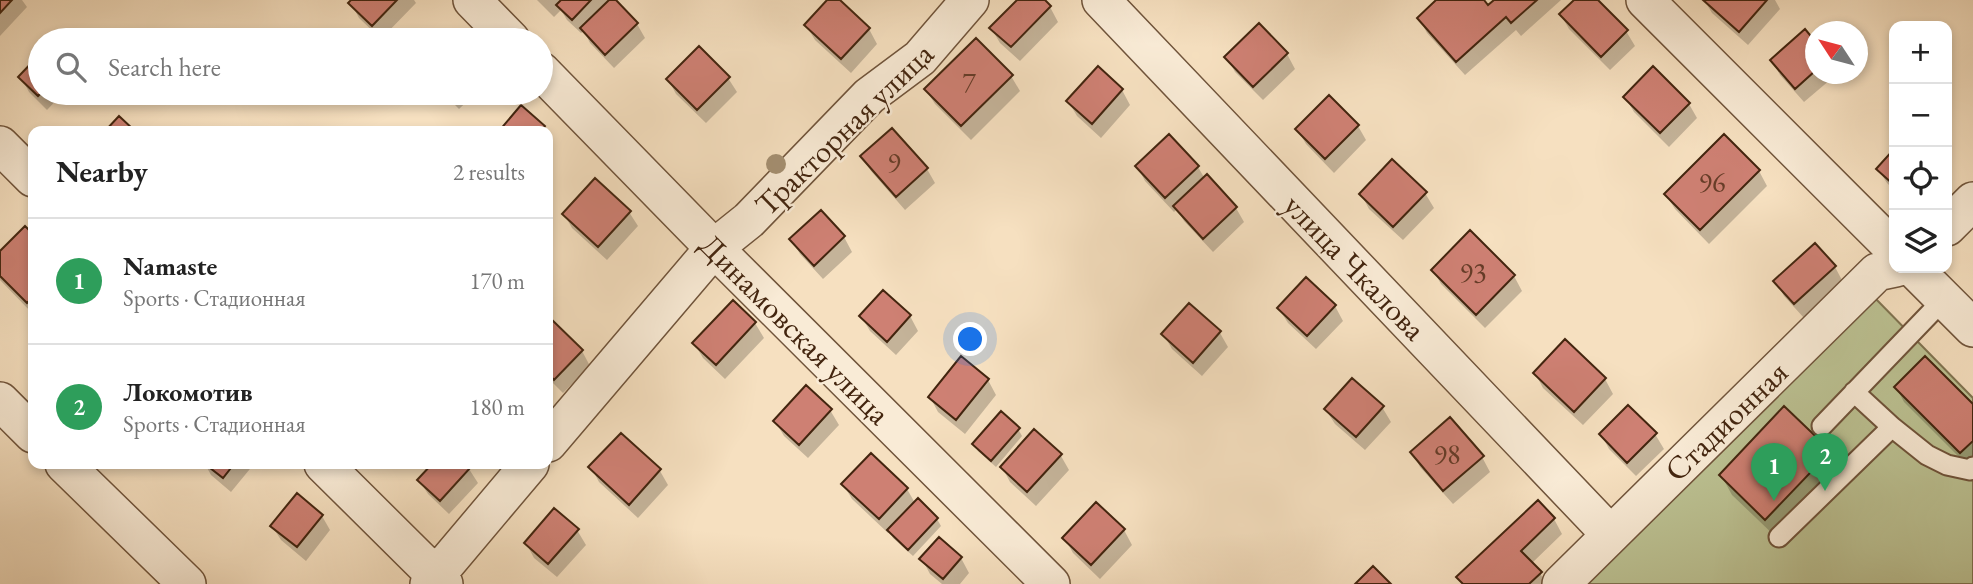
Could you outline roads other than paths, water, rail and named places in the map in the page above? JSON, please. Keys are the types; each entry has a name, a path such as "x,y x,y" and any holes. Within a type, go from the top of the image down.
{"street":[{"path":"472,0 499,28"},
{"name":"Тракторная улица","path":"553,437 713,248 750,220 869,96 920,58 970,0"},
{"name":"улица Чкалова","path":"1101,0 1610,534"},
{"path":"1645,0 1889,244"},
{"name":"Динамовская улица","path":"553,83 713,248 1051,584"},
{"path":"0,145 28,173"},
{"path":"1952,222 1973,201"},
{"name":"Стадионная","path":"1561,584 1877,272 1889,269"},
{"path":"1918,273 1973,328"},
{"path":"0,401 28,429"},
{"path":"69,469 187,584"},
{"path":"328,469 437,581 526,469"}],"lane":[{"path":"1822,426 1944,299"},
{"path":"1854,392 1927,455 1947,465 1969,470 1973,467"},
{"path":"1779,537 1892,427"}],"place":[{"name":"Локомотив","path":"1825,491"},
{"name":"Namaste","path":"1774,501"}]}
